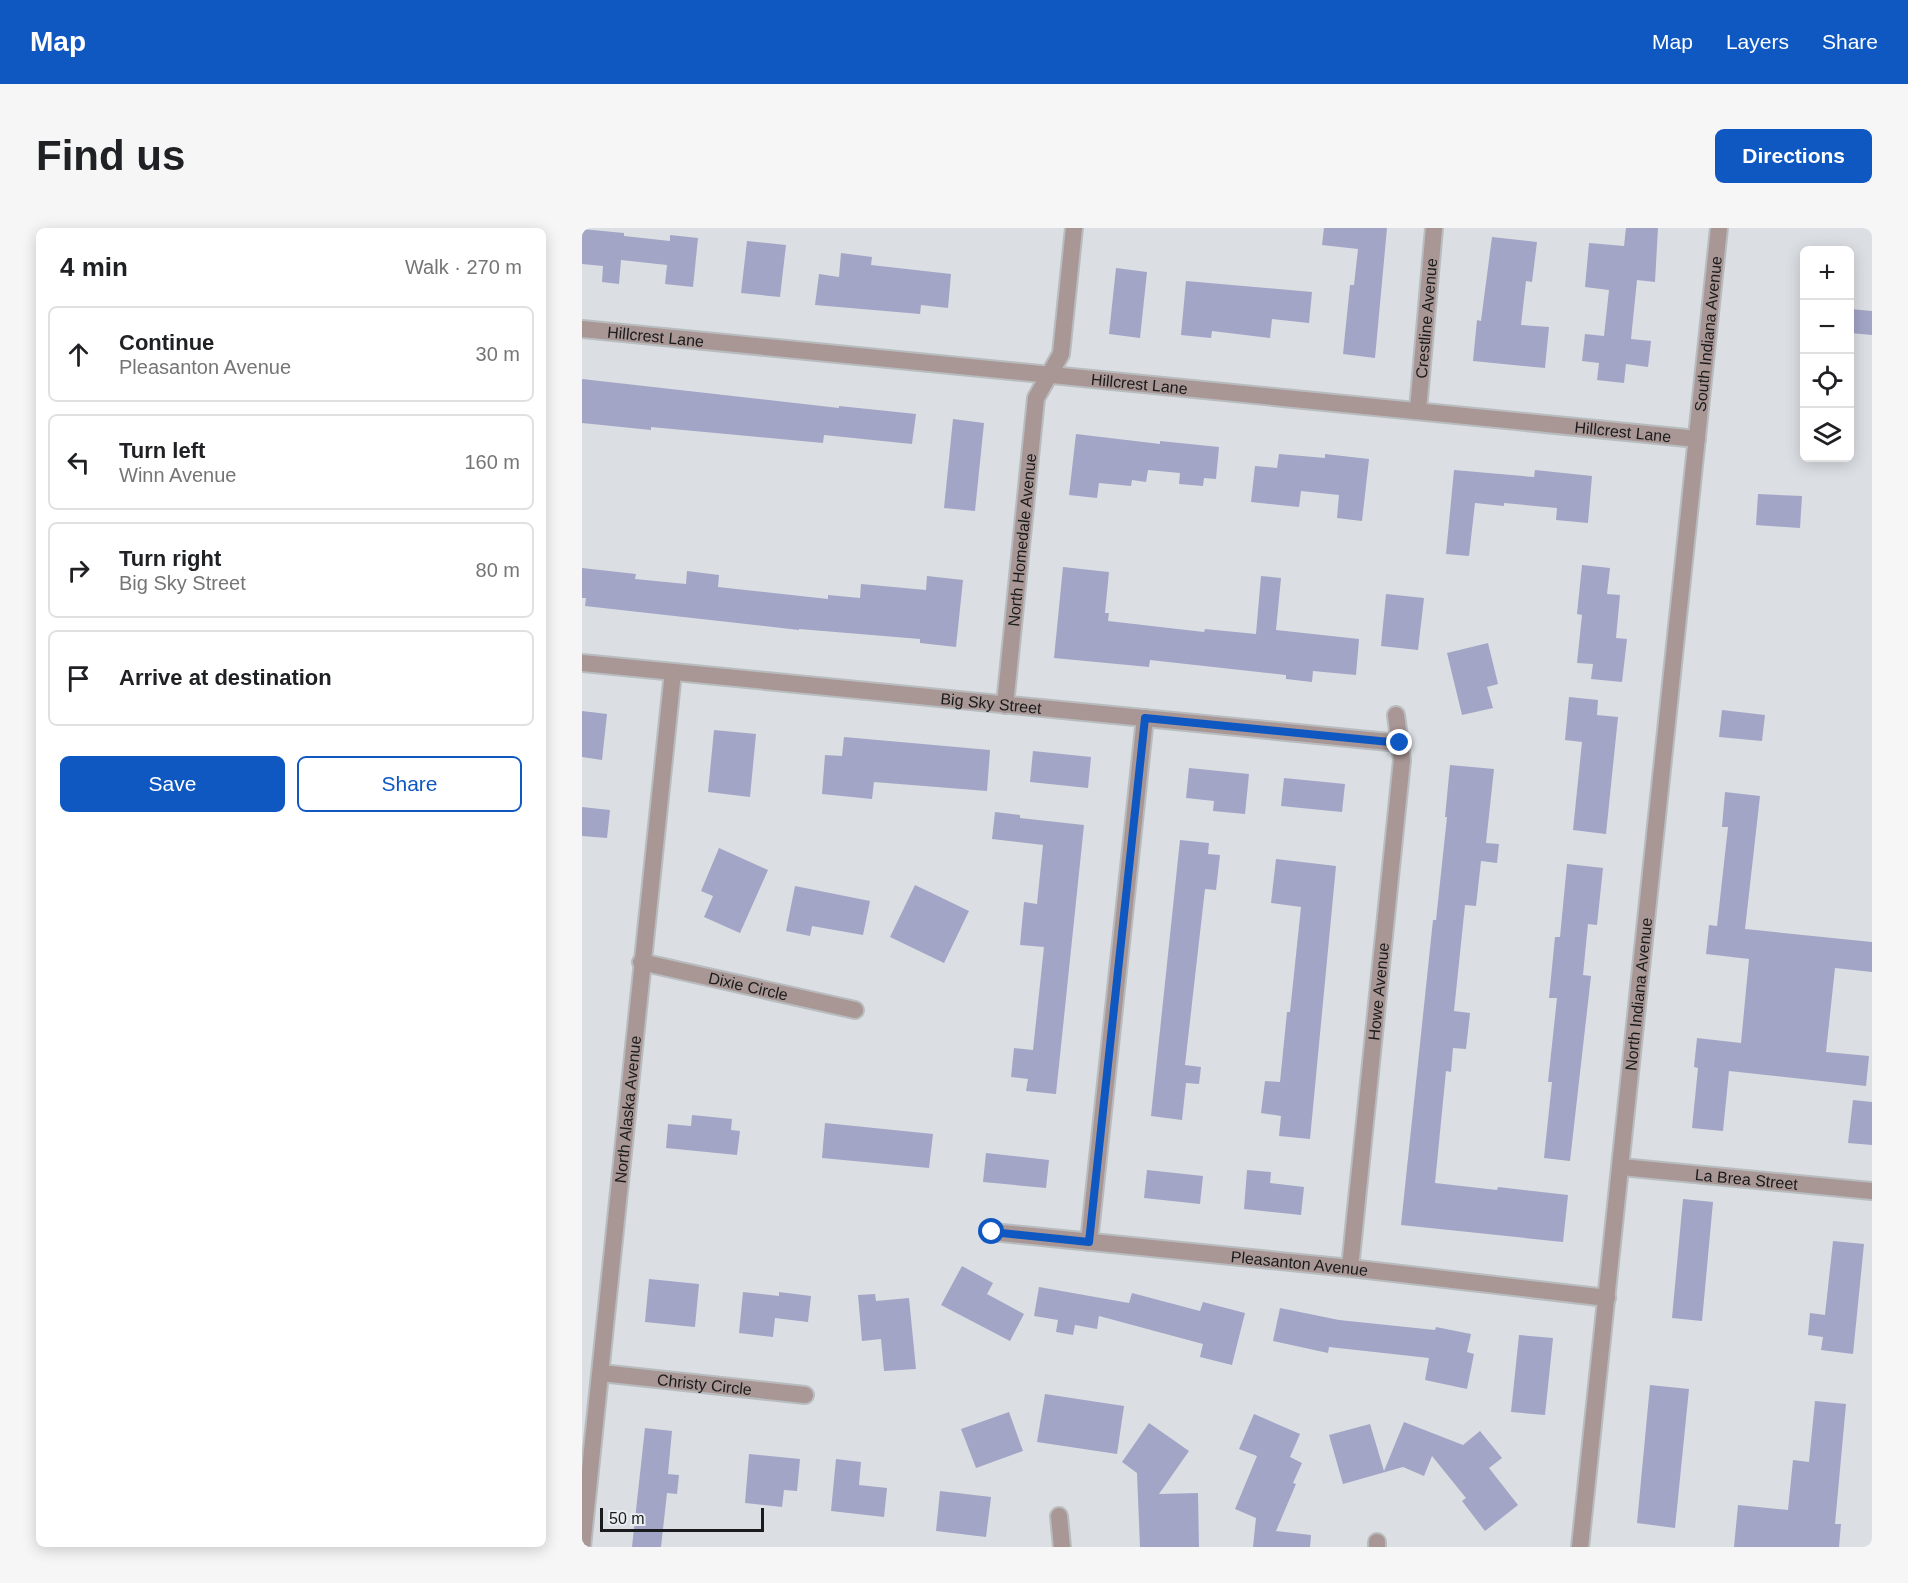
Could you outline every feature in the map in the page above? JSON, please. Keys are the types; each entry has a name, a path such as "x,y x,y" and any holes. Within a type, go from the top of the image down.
{"street":[{"name":"North Homedale Avenue","path":"1005,705 1036,398 1061,354 1074,228"},
{"name":"Crestline Avenue","path":"1418,410 1434,228"},
{"name":"South Indiana Avenue","path":"1697,439 1719,228"},
{"name":"Hillcrest Lane","path":"582,329 1697,439"},
{"name":"North Indiana Avenue","path":"1580,1547 1697,439"},
{"name":"Big Sky Street","path":"582,663 1400,743"},
{"name":"North Alaska Avenue","path":"582,1547 641,962 673,672"},
{"name":"Howe Avenue","path":"1350,1268 1402,760 1396,716"},
{"path":"1089,1242 1145,718"},
{"name":"Dixie Circle","path":"641,962 855,1010"},
{"name":"La Brea Street","path":"1621,1167 1872,1191"},
{"name":"Pleasanton Avenue","path":"992,1232 1350,1268 1607,1298"},
{"name":"Christy Circle","path":"601,1373 805,1395"},
{"path":"1059,1516 1062,1547"}],"building":[{"path":"1324,228 1387,228 1375,358 1343,354 1350,285 1354,285 1358,249 1322,245"},
{"path":"1626,228 1658,228 1655,282 1637,280 1631,339 1651,341 1648,367 1626,364 1624,383 1597,380 1599,363 1582,361 1585,334 1604,336 1609,290 1585,287 1589,243 1624,246"},
{"path":"582,229 670,241 670,235 698,238 693,287 665,284 667,265 621,260 619,284 602,282 603,266 582,264"},
{"path":"1492,237 1537,242 1532,282 1526,281 1521,325 1549,327 1545,368 1473,361 1477,320 1481,321"},
{"path":"747,241 786,245 780,297 741,293"},
{"path":"841,253 872,257 871,265 951,274 948,308 921,305 920,314 815,305 819,274 839,277"},
{"path":"1116,268 1147,272 1140,338 1109,334"},
{"path":"1186,281 1312,292 1309,323 1272,319 1270,338 1212,331 1211,338 1181,335"},
{"path":"1854,309 1872,311 1872,335 1854,333"},
{"path":"582,379 839,408 839,406 916,414 912,444 824,435 823,443 582,423"},
{"path":"953,419 984,423 975,511 944,508"},
{"path":"1076,434 1160,444 1160,441 1219,447 1216,479 1204,478 1203,486 1179,484 1180,473 1148,470 1146,482 1132,480 1131,486 1099,483 1097,498 1069,495"},
{"path":"1279,454 1325,458 1325,454 1369,459 1362,521 1337,518 1339,495 1301,491 1299,507 1251,502 1255,466 1277,468"},
{"path":"1454,470 1534,477 1535,470 1592,476 1588,523 1556,520 1557,508 1475,503 1469,556 1446,554"},
{"path":"1758,494 1802,496 1800,528 1756,525"},
{"path":"1582,565 1610,568 1607,594 1620,595 1616,638 1627,639 1622,682 1591,679 1593,664 1577,663 1582,615 1577,614"},
{"path":"1063,567 1109,572 1105,613 1109,613 1108,621 1204,632 1205,629 1256,634 1261,576 1281,578 1276,630 1359,639 1356,675 1313,671 1312,682 1286,679 1286,675 1150,660 1149,667 1054,658"},
{"path":"582,568 636,574 635,579 686,584 687,571 719,575 718,587 828,599 828,595 860,598 861,584 926,590 927,576 963,580 956,647 920,643 920,639 799,630 585,606 586,598 582,598"},
{"path":"1386,594 1424,598 1418,650 1381,646"},
{"path":"1488,643 1498,684 1487,687 1493,708 1462,715 1447,653"},
{"path":"1569,697 1598,700 1597,715 1618,717 1606,834 1573,830 1582,742 1565,740"},
{"path":"1722,710 1765,715 1762,741 1719,737"},
{"path":"582,711 607,714 602,760 582,757"},
{"path":"714,730 756,734 750,797 708,792"},
{"path":"844,737 990,750 987,791 874,782 872,799 822,794 825,755 842,756"},
{"path":"1033,751 1091,757 1088,788 1030,782"},
{"path":"1450,765 1494,769 1486,843 1499,844 1497,863 1481,861 1476,906 1465,905 1454,1011 1470,1013 1466,1049 1453,1048 1451,1072 1446,1071 1435,1183 1568,1195 1563,1242 1401,1225 1433,920 1436,920 1447,817 1445,817"},
{"path":"1189,768 1249,774 1245,814 1213,811 1214,801 1186,798"},
{"path":"1284,778 1345,784 1342,812 1281,806"},
{"path":"1725,792 1760,796 1745,929 1872,942 1872,972 1835,968 1826,1052 1869,1056 1866,1086 1729,1071 1723,1131 1692,1128 1698,1068 1694,1067 1697,1038 1741,1043 1749,959 1706,954 1709,925 1717,926 1728,827 1722,827"},
{"path":"582,807 610,810 607,838 582,836"},
{"path":"995,812 1020,815 1020,818 1084,825 1056,1094 1026,1091 1028,1079 1011,1077 1014,1048 1033,1050 1044,947 1020,945 1024,902 1037,904 1043,845 992,839"},
{"path":"1180,840 1209,843 1208,854 1220,855 1216,890 1205,889 1185,1065 1201,1067 1199,1084 1186,1083 1182,1120 1151,1116"},
{"path":"719,848 768,870 740,933 704,917 713,896 701,891"},
{"path":"1276,859 1336,866 1310,1139 1279,1136 1281,1116 1261,1113 1265,1081 1280,1082 1301,907 1271,903"},
{"path":"1567,864 1603,868 1597,925 1588,924 1583,975 1591,976 1570,1161 1544,1158 1552,1082 1548,1082 1557,998 1549,998 1555,937 1560,937"},
{"path":"915,885 969,911 944,963 890,937"},
{"path":"795,886 870,901 863,935 812,926 810,936 786,931"},
{"path":"1853,1100 1872,1102 1872,1145 1848,1143"},
{"path":"692,1115 732,1119 731,1130 740,1131 737,1155 666,1148 668,1124 691,1126"},
{"path":"825,1123 933,1134 929,1168 822,1158"},
{"path":"986,1153 1049,1160 1046,1188 983,1182"},
{"path":"1147,1170 1203,1176 1200,1204 1144,1198"},
{"path":"1247,1170 1271,1172 1270,1183 1304,1187 1301,1215 1244,1209"},
{"path":"1683,1199 1713,1202 1702,1321 1672,1318"},
{"path":"1833,1241 1864,1244 1853,1354 1821,1350 1823,1337 1808,1335 1810,1313 1825,1315"},
{"path":"962,1266 993,1283 987,1294 1024,1314 1010,1341 941,1305"},
{"path":"649,1279 699,1284 695,1327 645,1322"},
{"path":"1039,1287 1129,1303 1132,1293 1200,1311 1203,1302 1245,1313 1232,1365 1200,1357 1203,1344 1099,1316 1097,1329 1075,1325 1073,1335 1056,1332 1058,1320 1034,1316"},
{"path":"743,1292 779,1296 779,1292 811,1296 808,1322 775,1318 773,1337 739,1333"},
{"path":"875,1294 876,1301 909,1298 916,1369 884,1371 881,1339 862,1341 858,1295"},
{"path":"1280,1308 1339,1320 1435,1330 1436,1327 1471,1334 1467,1352 1474,1354 1467,1389 1425,1380 1429,1358 1329,1347 1328,1353 1273,1341"},
{"path":"1519,1335 1553,1338 1545,1415 1511,1412"},
{"path":"1650,1385 1689,1389 1675,1528 1637,1523"},
{"path":"1045,1394 1124,1406 1117,1454 1037,1442"},
{"path":"1815,1401 1846,1404 1835,1524 1841,1524 1839,1547 1734,1547 1738,1505 1788,1510 1793,1460 1809,1462"},
{"path":"1009,1412 1023,1451 976,1468 961,1429"},
{"path":"1254,1414 1300,1434 1290,1457 1302,1463 1293,1483 1296,1484 1276,1531 1311,1535 1310,1547 1253,1547 1256,1518 1235,1509 1257,1456 1239,1449"},
{"path":"1404,1422 1463,1445 1480,1431 1502,1458 1489,1468 1518,1505 1485,1531 1462,1501 1466,1498 1432,1456 1424,1476 1403,1467 1343,1484 1329,1435 1370,1424 1384,1471"},
{"path":"1149,1423 1189,1451 1159,1494 1198,1493 1199,1547 1140,1547 1137,1473 1122,1462"},
{"path":"645,1428 672,1431 668,1474 679,1475 677,1494 667,1493 661,1547 632,1547"},
{"path":"749,1454 800,1459 797,1491 784,1490 782,1507 745,1503"},
{"path":"836,1459 861,1462 859,1485 887,1488 884,1517 831,1511"},
{"path":"940,1491 991,1497 986,1537 936,1531"}],"route":[{"path":"992,1232 1089,1242 1145,718 1400,743"}]}
